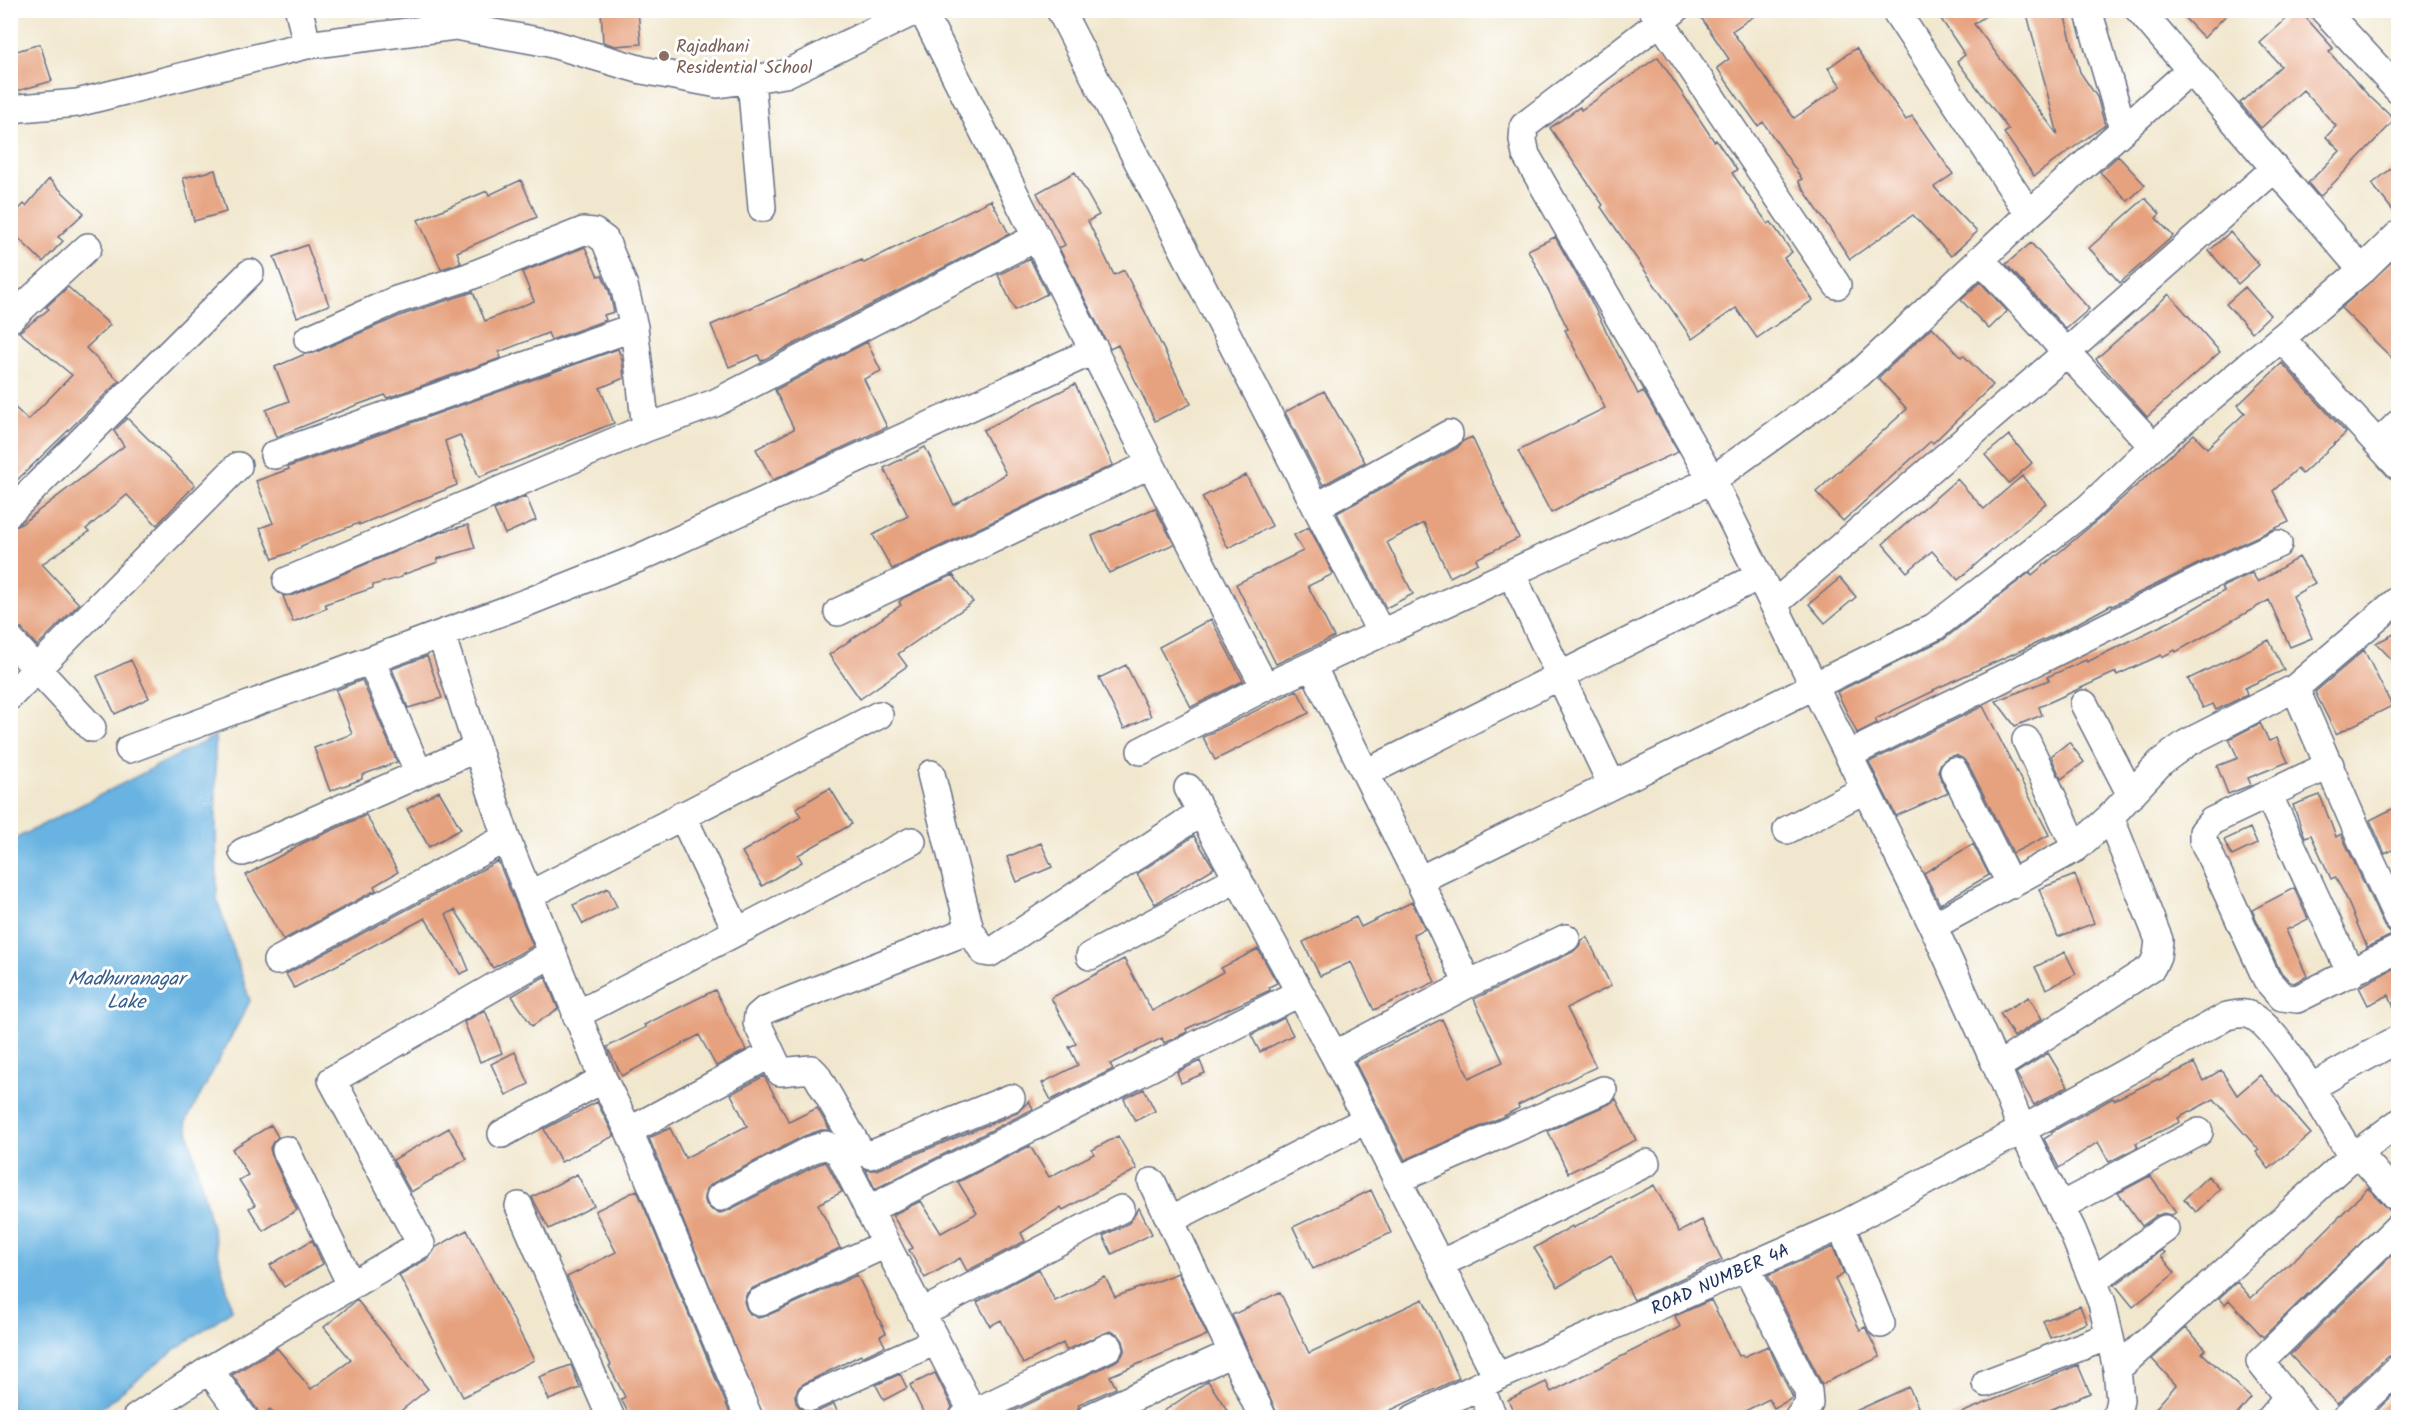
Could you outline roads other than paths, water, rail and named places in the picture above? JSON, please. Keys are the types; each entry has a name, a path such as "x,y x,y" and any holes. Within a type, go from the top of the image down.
{"street":[{"path":"299,10 308,45"},
{"path":"10,109 77,103 308,45 454,26 549,43 642,70 718,84 785,74 917,10"},
{"path":"922,10 1095,350 1149,465 1265,687"},
{"path":"1060,10 1381,633"},
{"path":"1894,10 2029,214"},
{"path":"2088,10 2123,129"},
{"path":"2139,10 2273,170 2362,270"},
{"path":"2324,10 2398,90"},
{"path":"1837,285 1662,14 1524,126 1523,140 1526,154 1712,480 1933,926 1997,1067 2022,1130 2061,1206 2102,1304 2117,1369 2120,1400 2116,1418"},
{"path":"1141,751 1265,687 1712,480 1859,374 2029,214 2189,71"},
{"path":"751,79 762,208"},
{"path":"1774,604 2066,353 2273,170"},
{"path":"308,339 396,300 468,277 583,231 594,232 605,240 624,286 634,327 646,428"},
{"path":"1419,880 1611,783 1934,627 2088,508 2152,446 2362,270 2398,235"},
{"path":"286,580 646,428 715,403 1037,237"},
{"path":"10,319 88,247"},
{"path":"1980,259 2152,446"},
{"path":"10,512 250,273"},
{"path":"274,455 634,327"},
{"path":"2281,338 2398,466"},
{"path":"129,749 639,558 1095,350"},
{"path":"2379,443 2398,424"},
{"path":"1316,507 1449,434"},
{"path":"838,612 1149,465"},
{"path":"10,696 238,466"},
{"path":"1848,755 2278,544"},
{"path":"1511,573 1611,783"},
{"path":"1366,773 1759,576"},
{"path":"1933,926 2076,848 2110,817 2160,762 2187,743 2295,688 2398,600"},
{"path":"441,634 506,838 576,1015 603,1079 629,1131 750,1418"},
{"path":"10,640 92,728"},
{"path":"371,660 418,774"},
{"path":"1312,666 1419,880 1468,984"},
{"path":"2295,688 2398,919"},
{"path":"2084,704 2131,795"},
{"path":"529,895 879,715"},
{"path":"2026,740 2076,848"},
{"path":"243,852 477,748"},
{"path":"2330,765 2212,821 2203,832 2203,840 2267,980 2282,997 2297,999 2352,974 2398,949"},
{"path":"1954,771 2011,885"},
{"path":"931,774 970,930 984,952 990,953 1200,813"},
{"path":"1188,788 1334,1055 1440,1264 1488,1381 1494,1418"},
{"path":"1787,830 1864,790"},
{"path":"2268,794 2352,974"},
{"path":"682,815 737,931"},
{"path":"1997,1067 2152,967 2157,956 2159,940 2110,817"},
{"path":"277,961 506,838"},
{"path":"576,1015 912,841"},
{"path":"1090,956 1238,878"},
{"path":"970,930 765,1010 758,1016 757,1023 780,1072 810,1069 816,1074 859,1149 870,1155 1011,1098"},
{"path":"1334,1055 1468,984 1566,938"},
{"path":"136,1418 209,1370 421,1244 332,1080 553,953"},
{"path":"868,1210 1299,993"},
{"name":"ROAD NUMBER 4A","path":"1414,1418 1488,1381 1841,1226 2022,1130 2227,1016 2246,1014 2260,1020 2280,1041 2356,1155 2398,1198"},
{"path":"2310,1088 2398,1039"},
{"path":"629,1131 771,1054"},
{"path":"502,1134 603,1079"},
{"path":"1397,1180 1603,1090"},
{"path":"1170,1220 1366,1120"},
{"path":"2117,1369 2356,1155 2398,1123"},
{"path":"2061,1206 2199,1132"},
{"path":"720,1197 811,1150 826,1145 839,1152 936,1341 968,1415 1109,1347"},
{"path":"286,1150 351,1286"},
{"path":"1440,1264 1646,1163"},
{"path":"1152,1182 1263,1418"},
{"path":"519,1206 611,1418"},
{"path":"921,1313 1121,1209"},
{"path":"1841,1226 1881,1324"},
{"path":"2270,1418 2296,1407 2260,1362 2398,1227"},
{"path":"2093,1281 2165,1229"},
{"path":"760,1302 886,1244"},
{"path":"1746,1267 1808,1391 1809,1404 1798,1418"},
{"path":"1986,1383 2109,1336"},
{"path":"811,1397 936,1341"},
{"path":"1091,1417 1233,1353"},
{"path":"2345,1418 2398,1369"},
{"path":"209,1370 244,1418"}],"water":[{"name":"Madhuranagar Lake","path":"215,736 217,899 250,1001 186,1122 232,1310 173,1351 90,1417 11,1417 11,841"}],"place":[{"name":"Rajadhani Residential School","path":"664,56"}]}
